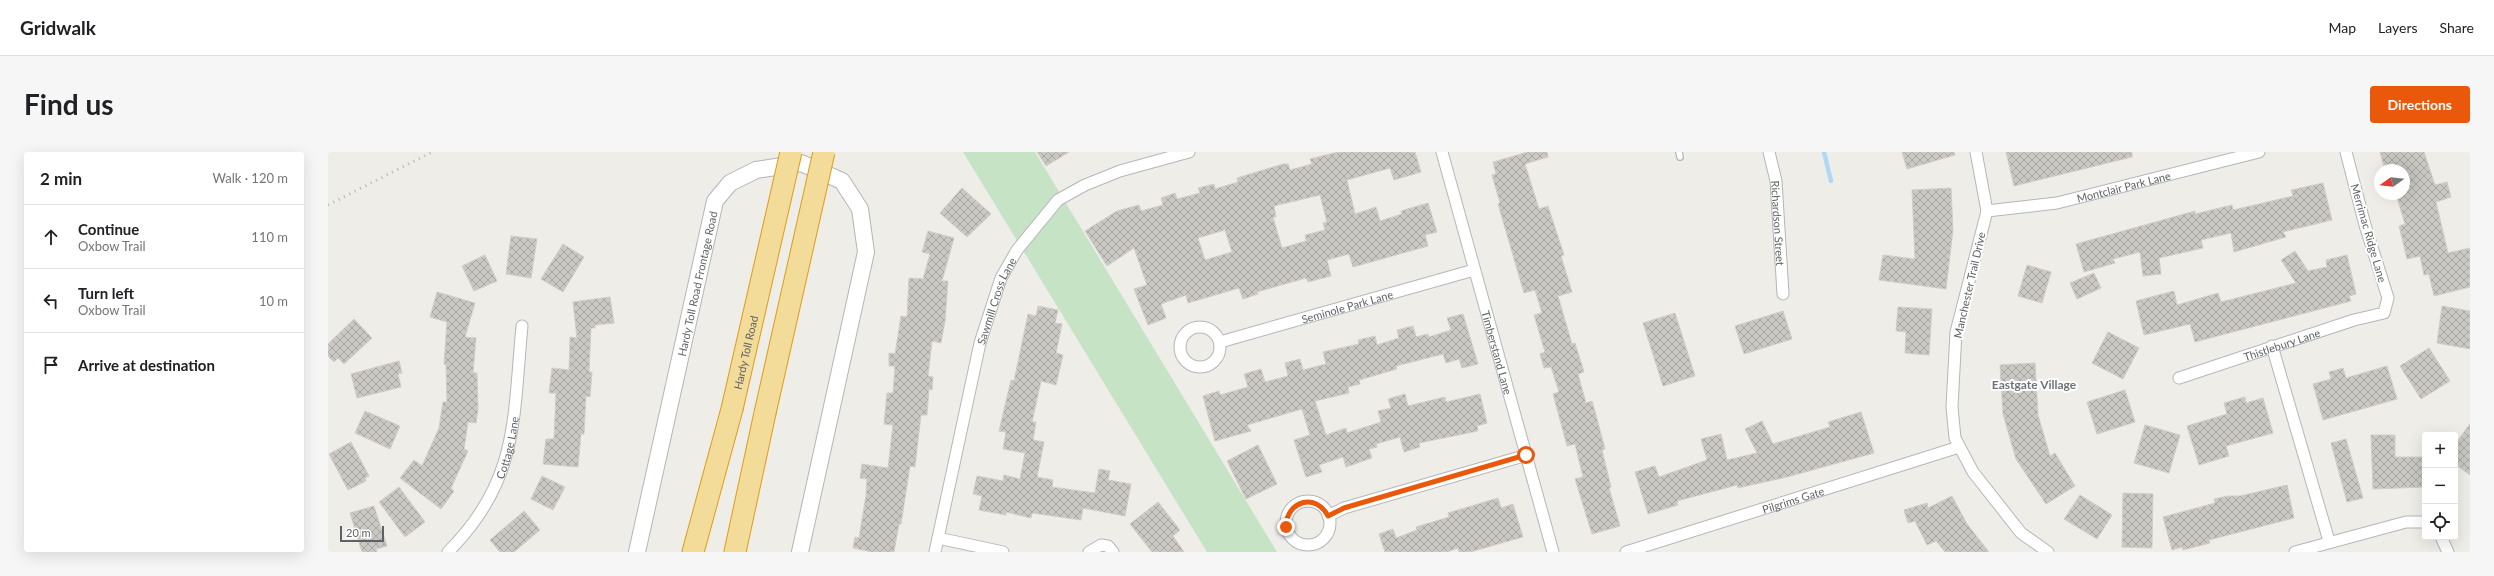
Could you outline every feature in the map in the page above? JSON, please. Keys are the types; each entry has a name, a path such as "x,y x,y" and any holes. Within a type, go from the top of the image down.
{"highway":[{"name":"Hardy Toll Road","path":"693,552 732,409 791,152"},
{"path":"735,552 824,152"}],"street":[{"name":"Sawmill Cross Lane","path":"935,552 980,343 1001,278 1017,250 1058,200 1085,185 1120,171 1189,152"},
{"name":"Timberstand Lane","path":"1442,152 1553,552"},
{"name":"Richardson Street","path":"1769,152 1776,181 1783,294"},
{"name":"Manchester Trail Drive","path":"1976,152 1987,211 1956,332 1952,407 1955,438 1973,472 2021,533 2048,552"},
{"name":"Montclair Park Lane","path":"1987,211 2057,203 2259,152"},
{"name":"Merrimac Ridge Lane","path":"2346,152 2365,225 2388,298 2384,313"},
{"name":"Hardy Toll Road Frontage Road","path":"637,552 715,201 730,183 756,170 801,164 842,181 860,209 866,252 800,552"},
{"name":"Seminole Park Lane","path":"1220,342 1474,270"},
{"name":"Thistlebury Lane","path":"2179,378 2354,320 2384,313"},
{"name":"Cottage Lane","path":"448,552 466,534 487,506 501,476 512,437 522,326"},
{"path":"2272,346 2329,541"},
{"name":"Pilgrims Gate","path":"1630,552 1959,447"},
{"path":"1328,516 1344,508 1526,455"},
{"path":"2295,552 2329,541 2406,522 2422,522"},
{"path":"938,538 1004,552"},
{"path":"2442,540 2448,552"},
{"path":"1089,552 1101,545 1108,546 1113,552"}],"green space":[{"path":"963,152 1035,152 1277,552 1207,552"}],"building":[{"path":"1037,152 1069,152 1046,166"},
{"path":"1338,152 1415,152 1421,172 1394,180 1390,168 1347,180 1355,214 1376,207 1380,221 1402,214 1401,211 1428,203 1437,232 1425,235 1428,246 1353,267 1349,254 1327,260 1331,276 1308,282 1306,278 1257,292 1258,294 1243,299 1239,288 1188,303 1186,295 1161,304 1166,318 1148,325 1134,289 1147,285 1134,248 1107,266 1085,231 1117,211 1139,205 1141,211 1163,205 1161,198 1175,193 1177,199 1200,193 1198,188 1214,184 1215,189 1238,182 1237,178 1283,164 1288,164 1290,170 1312,164 1310,159","holes":["1320,195 1327,222 1323,223 1325,230 1305,235 1306,241 1282,248 1273,217 1276,217 1274,206","1225,230 1232,252 1205,260 1198,238"]},
{"path":"1528,152 1547,152 1548,157 1525,164 1539,209 1548,206 1564,255 1561,256 1572,292 1558,296 1572,344 1575,343 1584,372 1578,374 1586,403 1592,401 1596,415 1605,449 1602,450 1611,487 1609,488 1620,526 1592,534 1575,479 1583,477 1575,444 1567,446 1553,394 1559,392 1551,367 1544,368 1540,354 1545,352 1534,315 1542,313 1535,290 1524,293 1498,204 1500,203 1492,175 1496,174 1493,162"},
{"path":"1902,152 1954,152 1955,155 1907,169"},
{"path":"2006,152 2132,152 2132,157 2014,186"},
{"path":"2380,152 2424,152 2435,185 2447,182 2451,197 2436,202 2448,253 2470,248 2470,287 2434,296 2429,274 2424,275 2420,256 2407,259 2399,226 2405,224 2398,200 2410,200 2410,164 2383,164"},
{"path":"2323,183 2332,220 2283,232 2286,237 2234,252 2231,233 2201,240 2203,248 2159,258 2161,274 2143,276 2140,252 2113,259 2115,263 2084,272 2076,244 2195,211 2195,214 2232,205 2233,210 2293,196 2291,190"},
{"path":"962,188 991,214 967,237 940,213"},
{"path":"1951,188 1953,230 1946,289 1879,280 1883,255 1915,259 1912,190"},
{"path":"928,231 954,238 942,281 948,281 945,321 941,343 932,341 928,376 933,377 932,390 929,389 927,415 921,415 915,467 910,466 901,524 899,524 894,552 872,552 853,548 855,537 859,538 866,495 867,479 860,478 862,464 888,468 893,425 884,424 887,393 893,393 895,366 889,366 889,353 895,354 901,316 907,317 909,278 923,279 930,254 922,252"},
{"path":"511,236 537,239 531,278 506,274"},
{"path":"563,244 584,257 563,292 541,279"},
{"path":"2295,251 2308,271 2327,267 2326,260 2347,255 2356,294 2349,296 2351,301 2195,342 2190,324 2144,335 2136,301 2174,291 2177,305 2218,293 2221,302 2296,283 2281,260"},
{"path":"485,255 497,281 474,291 462,266"},
{"path":"2027,265 2051,272 2042,303 2018,296"},
{"path":"2094,273 2101,288 2077,299 2070,283"},
{"path":"437,292 475,303 465,337 476,338 473,373 477,373 478,409 476,423 468,422 464,449 468,451 451,488 454,491 441,509 400,478 414,460 422,466 439,428 443,402 447,402 446,365 444,364 447,322 430,317"},
{"path":"610,297 614,323 595,325 595,328 591,328 589,372 592,372 590,397 586,396 584,434 581,434 578,467 543,464 546,439 554,439 556,393 549,393 552,368 569,370 570,337 577,338 573,302"},
{"path":"1038,306 1058,310 1055,323 1062,324 1056,353 1063,355 1056,385 1041,381 1032,422 1036,422 1033,440 1044,442 1037,477 1053,480 1052,487 1095,493 1099,469 1110,471 1108,480 1131,484 1125,516 1083,508 1081,520 1032,513 1031,518 1006,512 1006,515 979,510 982,496 973,494 977,476 1003,481 1004,475 1020,479 1025,453 1003,449 1006,432 999,431 1011,380 1014,381 1028,314 1036,316"},
{"path":"2442,306 2470,311 2470,349 2437,343"},
{"path":"1898,307 1932,309 1929,355 1905,353 1906,332 1896,331"},
{"path":"1783,311 1792,339 1744,354 1735,326"},
{"path":"1675,313 1695,376 1663,386 1643,323"},
{"path":"1463,314 1478,364 1462,368 1459,359 1446,363 1443,354 1396,366 1397,369 1359,380 1360,384 1348,387 1349,393 1315,401 1326,435 1346,428 1347,433 1381,422 1378,411 1391,408 1388,399 1405,394 1408,406 1445,397 1446,402 1480,394 1487,423 1477,426 1478,431 1419,443 1420,447 1404,452 1400,437 1376,444 1377,447 1369,449 1372,458 1346,467 1343,457 1319,465 1322,472 1306,477 1294,440 1310,435 1302,409 1247,425 1251,431 1215,441 1203,396 1219,391 1220,395 1248,387 1244,374 1261,369 1265,382 1288,376 1285,363 1300,359 1303,370 1326,364 1323,352 1359,344 1358,340 1375,336 1377,345 1399,338 1397,330 1413,326 1416,337 1428,334 1429,337 1451,330 1447,318"},
{"path":"354,319 372,338 344,364 338,358 334,362 328,356 328,344"},
{"path":"2108,332 2139,348 2123,379 2092,363"},
{"path":"2429,348 2450,381 2421,399 2400,366"},
{"path":"399,361 402,373 398,374 401,387 357,398 351,374"},
{"path":"2035,363 2038,415 2050,456 2055,453 2075,486 2046,504 2016,459 2003,414 2000,365"},
{"path":"2387,366 2397,399 2323,420 2313,384 2331,379 2329,372 2343,368 2346,378"},
{"path":"2125,390 2135,422 2097,434 2087,402"},
{"path":"2245,397 2246,403 2263,398 2273,433 2226,446 2229,456 2199,465 2187,426 2227,414 2224,403"},
{"path":"365,411 400,426 390,449 355,433"},
{"path":"1861,412 1874,453 1787,477 1738,488 1737,485 1677,501 1678,505 1648,514 1635,472 1655,466 1659,477 1707,460 1701,439 1721,434 1727,460 1757,453 1745,429 1762,421 1773,444 1830,427 1828,422"},
{"path":"2470,424 2470,475 2458,466 2458,440"},
{"path":"2145,425 2180,435 2169,473 2134,463"},
{"path":"2371,435 2395,435 2395,457 2422,457 2422,487 2373,489"},
{"path":"2346,439 2363,498 2347,502 2331,443"},
{"path":"351,442 369,476 365,478 366,481 348,490 329,454"},
{"path":"1258,445 1277,484 1246,499 1227,461"},
{"path":"542,476 565,487 553,510 531,499"},
{"path":"2287,485 2294,518 2209,540 2210,543 2183,550 2182,547 2172,550 2163,517 2215,503 2214,499 2228,496 2240,496"},
{"path":"399,487 425,522 405,537 379,502"},
{"path":"2123,493 2153,494 2152,548 2122,547"},
{"path":"2080,495 2112,515 2097,539 2064,519"},
{"path":"1952,496 1967,524 1989,552 1945,552 1936,541 1927,545 1915,521 1908,523 1904,510 1927,503 1928,508"},
{"path":"1498,498 1501,508 1513,504 1523,537 1470,552 1459,552 1458,548 1447,552 1385,552 1379,534 1393,529 1396,538 1417,530 1416,527 1449,517 1448,513"},
{"path":"1158,502 1180,530 1173,536 1184,552 1152,552 1130,524"},
{"path":"374,506 387,546 376,549 377,552 362,552 350,513"},
{"path":"524,511 540,530 514,552 500,552 490,540"}],"waterway":[{"path":"1824,152 1831,181"}],"railway":[{"path":"328,205 432,152"}],"district":[{"name":"Eastgate Village","path":"2034,384"}],"route":[{"path":"1286,527 1288,513 1299,503 1306,501 1313,502 1325,510 1328,516 1344,508 1526,455"}]}
